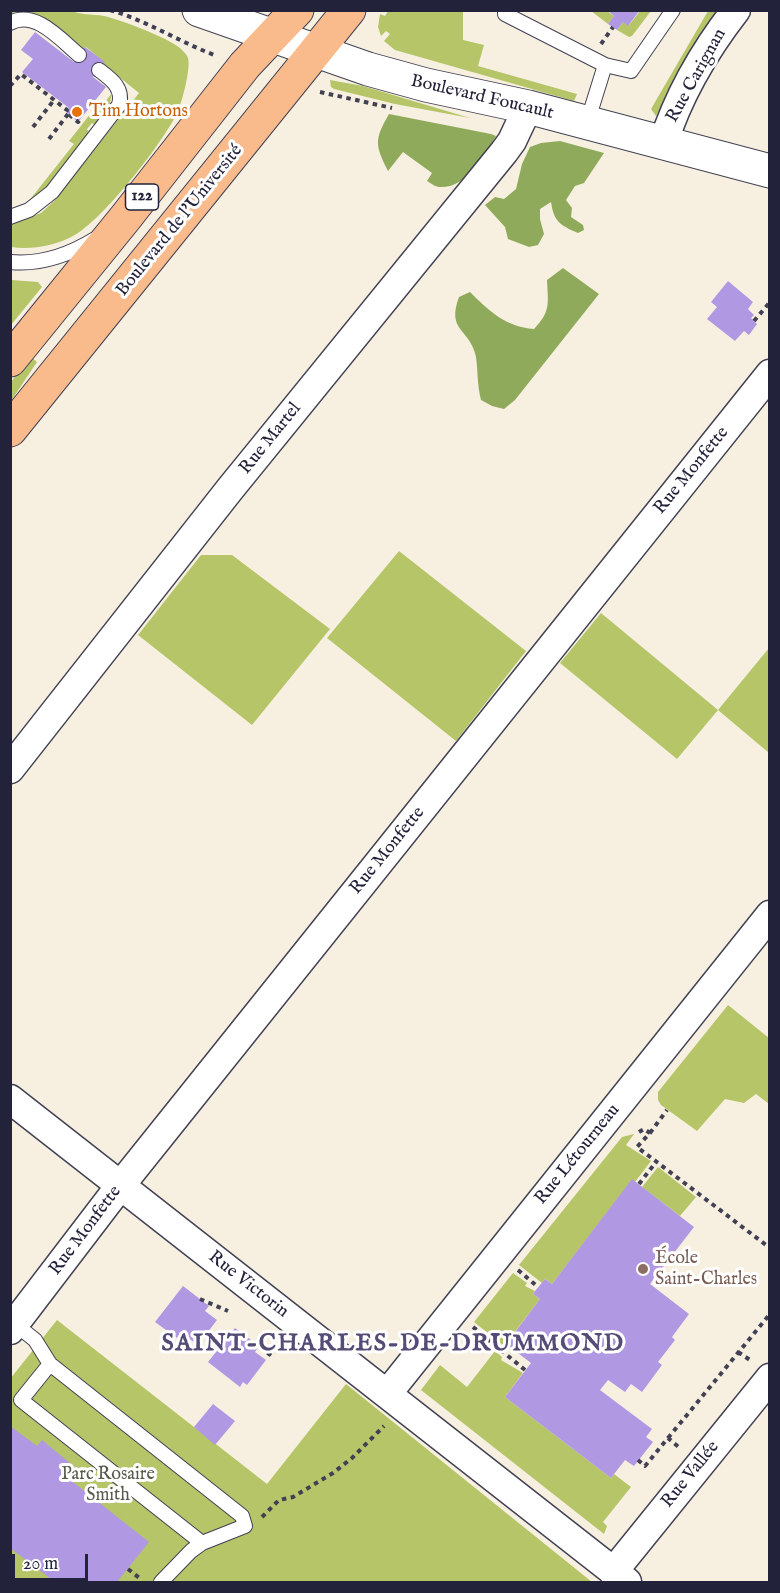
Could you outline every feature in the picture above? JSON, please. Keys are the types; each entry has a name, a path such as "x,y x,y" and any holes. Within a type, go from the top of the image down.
{"main road":[{"name":"122","path":"10,360 245,65 297,10"},
{"name":"Boulevard de l'Université","path":"10,430 349,10"}],"street":[{"name":"Boulevard Foucault","path":"199,10 316,52 426,85 528,107 770,171"},
{"name":"Rue Carignan","path":"663,144 671,118 691,80 736,10"},
{"name":"Rue Martel","path":"10,769 230,489 504,152 518,130 528,107"},
{"name":"Rue Monfette","path":"13,1327 120,1186 770,374"},
{"name":"Rue Létourneau","path":"387,1394 770,915"},
{"name":"Rue Victorin","path":"10,1099 620,1577"},
{"name":"Rue Vallée","path":"620,1577 770,1378"}],"lane":[{"path":"506,10 505,14 605,65 631,71 673,10"},
{"path":"10,23 32,19 79,55"},
{"path":"587,123 605,65"},
{"path":"10,217 29,210 52,192 119,105 120,92 112,79 99,70"},
{"path":"10,262 44,260 74,251 126,217"},
{"path":"13,1327 35,1340 50,1364 242,1516 245,1526 202,1544 179,1562 161,1582"},
{"path":"50,1364 21,1400 202,1544"}],"path":[{"path":"110,10 160,30 195,48"},
{"path":"10,86 21,74 67,110 66,112 78,122 85,113"},
{"path":"33,127 54,100"},
{"path":"49,139 68,114"},
{"path":"754,321 770,302"},
{"path":"667,1110 637,1148 770,1248"},
{"path":"639,1132 644,1129 650,1133"},
{"path":"639,1184 656,1162"},
{"path":"515,1268 538,1287"},
{"path":"200,1299 228,1311"},
{"path":"638,1460 645,1466 770,1314"},
{"path":"470,1324 525,1370"},
{"path":"253,1342 273,1357"},
{"path":"279,1500 293,1497 333,1473 377,1434"},
{"path":"128,1569 145,1582"}],"green space":[{"path":"68,10 122,21 178,46 187,55 189,63 184,93 178,111 160,142 131,180 85,228 73,236 50,245 11,247 11,224 41,213 54,201 139,93 86,47 84,49 50,21 31,13 10,14 12,11"},
{"path":"388,11 463,11 463,40 484,45 478,66 577,94 574,101 395,50 384,41 390,34 386,31 381,36 378,27 380,14 385,16"},
{"path":"591,11 607,11 614,16 608,24"},
{"path":"640,11 651,11 632,36 629,37 617,30 623,22 629,25"},
{"path":"708,11 717,11 656,116 651,109"},
{"path":"330,80 363,86 470,118 395,104 334,89 331,87"},
{"path":"111,94 104,114 95,125 92,123 87,129 89,132 43,191 28,202 74,144 69,141 91,113 95,116"},
{"path":"389,114 496,136 474,170 458,183 438,187 427,181 432,173 403,152 388,171 378,142"},
{"path":"560,141 604,153 584,183 575,186 566,200 572,208 571,217 583,225 584,230 578,233 562,225 554,214 551,202 540,209 544,234 538,245 529,247 508,239 505,227 485,205 495,197 504,199 516,189 522,164 530,147"},
{"path":"563,268 599,294 515,400 504,409 481,400 476,357 455,317 459,297 470,292 491,312 506,321 534,329 546,312 547,280"},
{"path":"11,280 38,282 42,287 11,325"},
{"path":"30,356 37,362 11,401 11,382"},
{"path":"399,551 526,651 456,741 327,638"},
{"path":"201,555 232,555 330,629 252,725 138,635"},
{"path":"601,613 718,710 677,759 560,663"},
{"path":"769,648 769,753 718,710"},
{"path":"728,1005 769,1038 769,1104 756,1094 744,1103 725,1099 697,1131 661,1105 658,1092"},
{"path":"634,1134 626,1145 651,1161 635,1182 632,1180 552,1284 545,1279 542,1283 519,1265 622,1137"},
{"path":"658,1167 696,1197 680,1216 642,1187"},
{"path":"513,1273 527,1283 525,1286 535,1291 533,1294 540,1299 504,1346 474,1322"},
{"name":"Parc Rosaire Smith","path":"57,1320 267,1484 346,1384 592,1582 11,1582 10,1379"},
{"path":"495,1351 502,1357 501,1360 523,1373 505,1397 611,1478 614,1474 631,1487 603,1522 607,1526 604,1534 421,1390 440,1365 467,1387"}],"building":[{"path":"607,10 640,10 628,26 623,22 617,30 608,24 614,16"},
{"path":"35,32 74,62 85,47 105,62 93,77 106,87 78,122 66,112 69,108 22,72 33,59 21,50"},
{"path":"728,281 753,302 748,309 754,315 751,318 757,324 749,335 744,331 735,341 707,319 717,307 711,302"},
{"path":"632,1179 694,1227 650,1284 689,1314 672,1337 675,1340 658,1362 662,1365 642,1392 631,1384 625,1392 608,1380 600,1390 652,1429 646,1437 653,1442 634,1466 625,1460 611,1478 505,1397 531,1363 506,1344 540,1299 533,1294 535,1291 545,1279 552,1284"},
{"path":"183,1286 209,1306 205,1311 217,1320 198,1345 181,1333 177,1338 155,1322"},
{"path":"235,1328 259,1346 255,1352 266,1360 247,1385 243,1382 240,1387 208,1362"},
{"path":"213,1404 235,1421 215,1445 194,1427"},
{"path":"10,1426 37,1446 42,1440 76,1468 68,1478 149,1542 117,1582 55,1582 10,1548"}],"place":[{"name":"Tim Hortons","path":"77,112"},
{"name":"École Saint-Charles","path":"643,1269"}],"district":[{"name":"SAINT-CHARLES-DE-DRUMMOND","path":"393,1345"}]}
